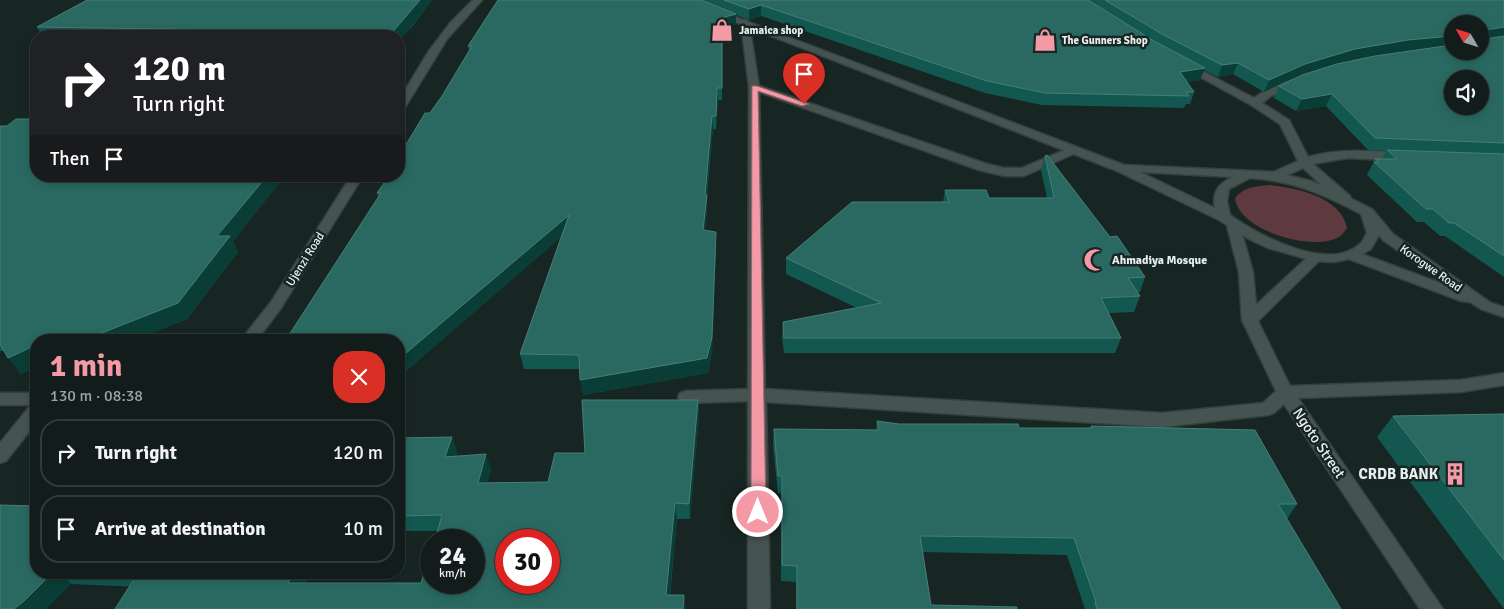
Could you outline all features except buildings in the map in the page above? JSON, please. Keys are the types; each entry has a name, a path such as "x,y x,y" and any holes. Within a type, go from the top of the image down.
{"street":[{"path":"405,100 438,43 459,16 478,0"},
{"path":"683,0 745,22 1121,168 1272,245 1316,257 1330,258 1350,255 1366,246 1374,233 1367,212 1345,199 1307,184 1275,176 1121,168"},
{"path":"745,22 754,87 759,609"},
{"path":"1179,62 1255,103 1285,122 1305,163 1345,199"},
{"path":"1255,103 1267,94 1305,78"},
{"path":"754,87 983,167 1004,172 1024,172 1074,150"},
{"path":"1275,176 1305,163 1338,155 1419,157"},
{"path":"1250,320 1246,272 1229,222 1219,200 1221,192 1230,182 1251,175"},
{"name":"Ujenzi Road","path":"254,334 276,305 353,182"},
{"name":"Korogwe Road","path":"1367,212 1388,238 1486,306 1504,312"},
{"path":"1350,255 1486,306"},
{"path":"1250,320 1316,257"},
{"name":"Ngoto Street","path":"1250,320 1286,392 1432,609"},
{"path":"686,397 758,395 1162,420 1268,409 1286,392 1461,386 1504,380"},
{"path":"0,399 30,399"},
{"path":"0,456 30,418"}],"shaded area":[{"path":"1270,185 1305,192 1327,202 1343,217 1347,228 1339,237 1327,241 1312,242 1278,236 1263,229 1249,220 1240,210 1235,198 1246,189"}],"place":[{"name":"Jamaica shop","path":"722,30"},
{"name":"The Gunners Shop","path":"1045,40"},
{"name":"Ahmadiya Mosque","path":"1095,260"},
{"name":"CRDB BANK","path":"1455,474"}],"route":[{"path":"758,512 754,87 804,104"}]}
